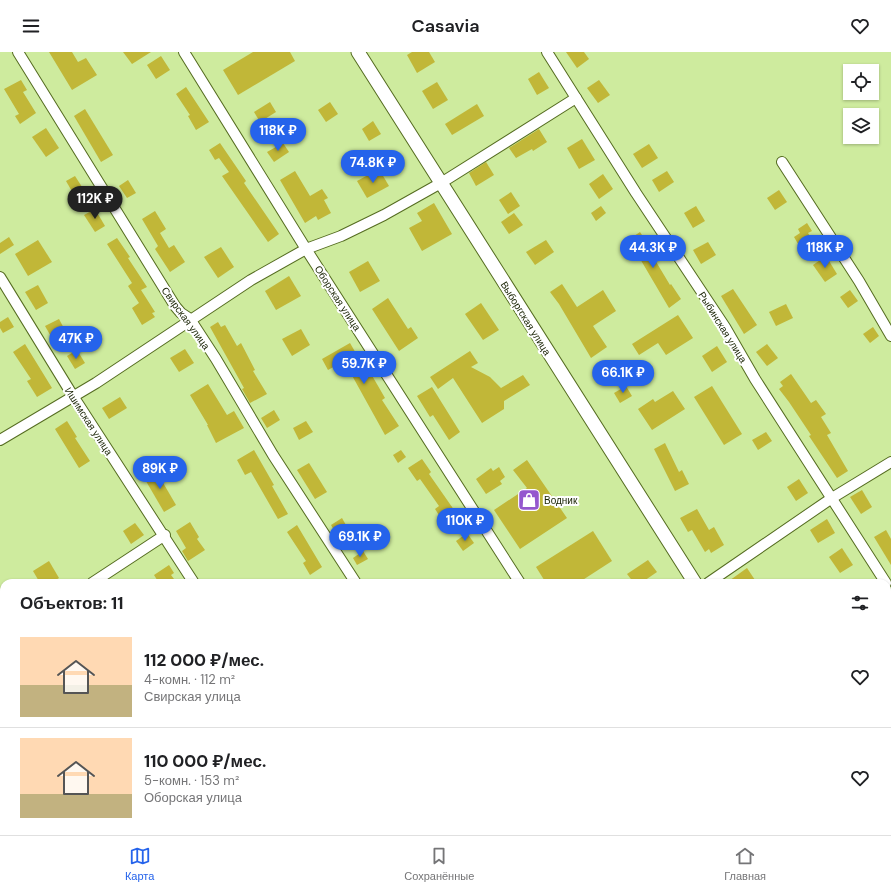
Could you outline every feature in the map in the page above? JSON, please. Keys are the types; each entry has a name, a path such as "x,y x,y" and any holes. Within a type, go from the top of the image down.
{"street":[{"name":"Свирская улица","path":"18,52 175,306 190,320 216,359 273,455 353,579"},
{"name":"Оборская улица","path":"184,52 306,249 517,579"},
{"name":"Выборгская улица","path":"358,52 692,579"},
{"name":"Рыбинская улица","path":"547,52 636,193 725,327 755,379 883,579"},
{"path":"0,440 73,396 251,280 306,249 340,236 384,215 441,183 576,98"},
{"path":"782,162 859,281 891,336"},
{"name":"Ишимская улица","path":"0,277 73,396 192,579"},
{"path":"714,579 832,498 891,462"},
{"path":"98,579 164,535"}],"building":[{"path":"49,52 72,52 78,62 86,58 97,75 72,90"},
{"path":"123,52 151,52 132,64"},
{"path":"253,52 290,52 295,61 238,95 223,70"},
{"path":"412,52 429,52 435,62 417,73 407,55"},
{"path":"566,52 584,52 589,59 577,68"},
{"path":"161,56 170,70 156,79 147,65"},
{"path":"539,72 549,88 537,95 528,79"},
{"path":"21,80 27,90 23,92 36,113 20,124 15,116 19,114 4,89"},
{"path":"599,80 610,95 598,103 587,88"},
{"path":"437,82 448,100 433,109 422,91"},
{"path":"186,87 209,122 196,130 188,116 190,115 176,94"},
{"path":"270,102 276,112 260,122 254,112"},
{"path":"330,102 338,114 326,122 318,110"},
{"path":"477,104 484,116 452,135 445,124"},
{"path":"85,109 113,155 101,162 74,116"},
{"path":"373,121 381,134 369,141 362,129"},
{"path":"46,128 59,148 46,157 32,137"},
{"path":"539,129 547,142 533,151 532,149 516,158 509,148"},
{"path":"582,139 595,160 579,169 567,148"},
{"path":"220,143 246,181 244,183 279,234 268,242 222,176 229,172 219,158 215,160 209,150"},
{"path":"283,143 289,152 274,162 267,152"},
{"path":"649,144 658,158 642,168 633,154"},
{"path":"486,162 494,175 476,186 469,173"},
{"path":"379,169 389,186 367,198 357,181"},
{"path":"295,171 310,196 322,189 328,198 324,200 331,213 318,220 316,216 305,223 280,180"},
{"path":"667,171 674,182 659,192 652,180"},
{"path":"603,174 613,189 599,199 589,184"},
{"path":"75,176 84,190 74,195 66,181"},
{"path":"128,180 136,193 127,198 119,186"},
{"path":"779,190 787,202 775,210 767,198"},
{"path":"511,192 520,206 508,214 499,200"},
{"path":"434,203 452,234 422,251 409,228 422,221 417,213"},
{"path":"601,206 606,213 596,221 591,213"},
{"path":"696,206 705,221 693,228 684,213"},
{"path":"95,209 105,226 95,232 84,215"},
{"path":"155,211 166,229 160,233 169,248 174,245 185,262 170,272 155,249 158,246 142,219"},
{"path":"514,213 523,225 509,234 501,222"},
{"path":"807,223 812,231 808,233 813,241 801,249 794,237 800,233 798,229"},
{"path":"640,232 670,285 671,284 681,299 669,308 639,257 636,258 625,242"},
{"path":"9,237 14,245 0,254 0,243"},
{"path":"117,238 147,287 141,290 155,312 152,313 155,317 142,325 132,308 139,303 128,286 132,283 107,244"},
{"path":"38,240 52,262 28,276 15,254"},
{"path":"546,240 554,252 535,265 526,252"},
{"path":"708,242 716,255 701,264 693,250"},
{"path":"221,247 234,267 218,278 204,257"},
{"path":"826,256 837,274 825,282 813,265"},
{"path":"368,261 380,281 360,292 349,272"},
{"path":"289,276 301,296 276,310 265,291"},
{"path":"562,284 577,307 603,290 616,311 593,326 607,347 591,358 559,304 550,292"},
{"path":"38,285 48,303 36,310 25,292"},
{"path":"733,289 757,325 744,334 721,296"},
{"path":"850,290 858,301 848,308 840,297"},
{"path":"388,298 408,329 411,327 418,338 399,351 372,309"},
{"path":"481,303 499,330 483,340 465,314"},
{"path":"786,304 793,318 776,326 769,312"},
{"path":"678,315 693,338 666,355 658,343 639,355 632,344"},
{"path":"8,317 14,327 3,333 0,328 0,322"},
{"path":"59,319 66,332 53,340 45,326"},
{"path":"218,322 221,327 225,325 237,346 241,343 255,370 253,371 267,394 250,403 242,389 244,388 210,327"},
{"path":"873,327 879,336 870,343 863,334"},
{"path":"301,329 310,345 292,356 282,339"},
{"path":"350,343 361,362 363,360 385,398 382,400 399,426 385,435 344,361 328,370 322,359"},
{"path":"25,344 52,388 37,397 27,381 31,379 13,352"},
{"path":"767,344 778,358 767,366 756,352"},
{"path":"717,346 727,362 712,372 702,356"},
{"path":"185,349 194,363 179,372 170,358"},
{"path":"77,350 85,363 75,369 67,356"},
{"path":"470,351 478,363 471,367 490,377 501,388 523,375 530,385 504,401 504,409 482,423 453,378 438,389 430,377"},
{"path":"791,374 811,403 816,400 826,414 821,417 831,433 827,435 848,471 837,478 809,436 811,435 779,389 783,386 780,382"},
{"path":"208,384 227,415 234,411 244,428 216,443 208,425 190,395"},
{"path":"626,386 632,396 620,403 614,393"},
{"path":"712,386 742,434 724,445 694,397"},
{"path":"432,387 460,432 449,440 433,415 430,417 417,396"},
{"path":"673,391 685,409 652,430 638,409 653,399 655,402"},
{"path":"120,397 127,408 109,419 102,408"},
{"path":"274,410 280,420 267,428 261,418"},
{"path":"67,421 77,437 75,438 90,461 79,468 55,429"},
{"path":"306,421 313,432 299,440 293,428"},
{"path":"766,432 772,441 758,450 752,440"},
{"path":"665,443 679,472 682,470 689,484 675,491 654,449"},
{"path":"254,450 274,485 272,486 288,514 278,519 251,472 245,475 237,460"},
{"path":"401,450 406,457 398,463 393,455"},
{"path":"422,459 431,472 429,474 459,517 446,526 435,509 439,506 420,479 417,481 408,468"},
{"path":"527,460 567,518 520,549 494,510 527,488 513,470"},
{"path":"309,463 327,492 315,499 297,470"},
{"path":"499,467 505,477 500,481 502,484 486,494 476,479 491,468 493,471"},
{"path":"155,469 176,505 164,512 143,476"},
{"path":"799,479 808,493 796,501 787,487"},
{"path":"862,490 872,507 861,514 850,497"},
{"path":"697,509 709,530 714,527 724,545 711,553 709,549 705,552 692,530 688,532 680,518"},
{"path":"342,518 351,534 340,541 331,525"},
{"path":"827,519 835,533 818,543 810,530"},
{"path":"190,522 199,537 197,539 205,550 188,561 182,551 186,548 176,531"},
{"path":"135,523 144,535 131,544 123,531"},
{"path":"297,525 322,567 310,575 303,563 306,561 287,532"},
{"path":"886,530 891,539 891,565 874,537"},
{"path":"593,531 612,561 584,579 544,579 536,567"},
{"path":"467,533 474,543 463,551 456,541"},
{"path":"842,548 853,565 840,573 829,557"},
{"path":"363,551 368,559 357,565 353,558"},
{"path":"648,560 657,572 647,579 631,579 627,574"},
{"path":"49,561 59,578 38,579 33,571"},
{"path":"169,565 174,573 171,575 174,579 156,579 154,575"},
{"path":"747,568 754,579 732,579"}],"place":[{"name":"Водник","path":"529,500"}]}
